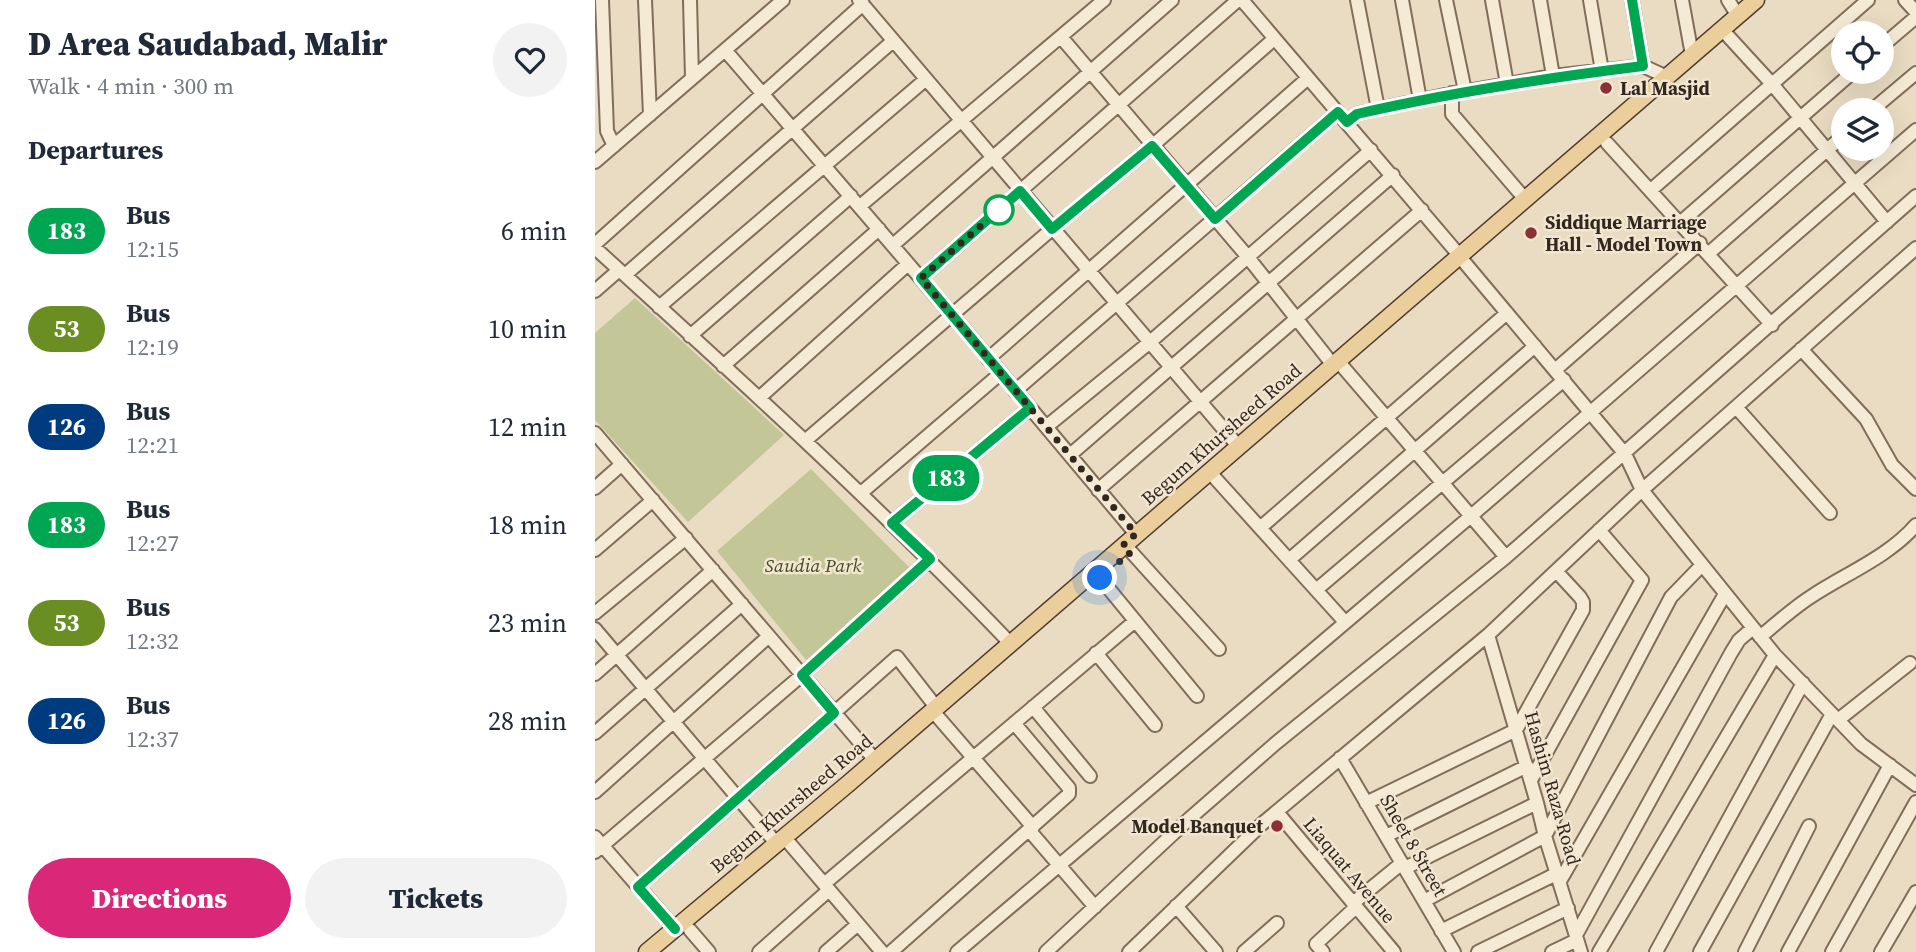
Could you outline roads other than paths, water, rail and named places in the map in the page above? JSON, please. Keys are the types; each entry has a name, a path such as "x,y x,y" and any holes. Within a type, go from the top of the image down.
{"main road":[{"name":"Begum Khursheed Road","path":"1462,259 1525,199 1756,0"},
{"name":"Begum Khursheed Road","path":"647,952 682,929 937,712 1100,578 1130,543 1215,478 1290,408 1462,259 1607,143 1770,0"},
{"name":"Begum Khursheed Road","path":"783,843 875,760 937,712 1010,643 1130,543 1238,446 1290,408"},
{"name":"Begum Khursheed Road","path":"664,952 682,929"}],"street":[{"path":"602,0 607,131 614,146"},
{"path":"645,0 650,115"},
{"path":"690,0 692,78"},
{"path":"595,162 783,0"},
{"path":"860,206 1104,0"},
{"path":"893,245 1172,0"},
{"path":"1357,0 1378,109"},
{"path":"1402,0 1420,100"},
{"path":"1446,0 1458,92 1452,114 1525,199"},
{"path":"1492,0 1507,84"},
{"path":"1540,0 1553,76"},
{"path":"1590,0 1602,71"},
{"path":"1632,0 1643,66"},
{"path":"1682,0 1692,55"},
{"path":"1728,0 1738,16"},
{"path":"1651,190 1868,0"},
{"path":"1894,35 1916,15 1905,0"},
{"path":"1010,643 930,559 807,440 690,336 595,246 861,2 1238,446"},
{"path":"921,278 1118,106 1246,2 1274,39 1393,175 1625,454 1642,490 1775,655 1861,744 1916,785"},
{"path":"1728,36 1772,84 1887,222"},
{"path":"1061,37 1297,319 1387,418 1506,557"},
{"path":"807,440 1274,39"},
{"path":"595,291 622,273 893,41"},
{"path":"725,50 1070,455 1098,490 1130,543 1219,649"},
{"path":"1015,391 1215,219 1343,117 1458,92 1553,76 1643,66 1667,77"},
{"path":"1886,98 1916,73"},
{"path":"989,359 1308,78"},
{"path":"659,307 925,80"},
{"path":"1681,222 1839,84"},
{"path":"957,952 1471,516 1916,130"},
{"path":"1607,143 1772,324"},
{"path":"1316,590 1442,483 1705,248 1831,146"},
{"path":"1046,427 1150,342 1371,150"},
{"path":"1070,455 1393,175"},
{"path":"690,336 851,196"},
{"path":"1046,952 1189,819 1276,743 1506,557 1916,196"},
{"path":"1098,490 1422,211"},
{"path":"723,366 879,229"},
{"path":"1129,952 1277,812 1488,635 1642,490 1916,248"},
{"path":"758,398 908,264"},
{"path":"1260,528 1507,313"},
{"path":"1289,561 1535,346"},
{"path":"1801,349 1865,419 1892,465 1916,489"},
{"path":"861,493 1001,373"},
{"path":"1736,407 1831,513"},
{"path":"892,523 1030,408"},
{"path":"595,433 875,760"},
{"path":"595,488 622,464"},
{"path":"1215,478 1345,622"},
{"path":"595,550 653,500"},
{"path":"1552,952 1578,942 1739,639 1757,632 1813,595 1887,552 1916,525"},
{"path":"1531,780 1642,580 1599,530"},
{"path":"595,613 686,538"},
{"path":"709,952 597,845 704,759 802,675 930,559"},
{"path":"1424,901 1545,836 1671,597 1702,565"},
{"path":"595,674 713,569"},
{"path":"1366,803 1516,730 1583,610 1580,597 1556,570"},
{"path":"1100,578 1198,696"},
{"path":"1441,931 1559,877 1725,594"},
{"path":"595,733 742,604"},
{"path":"759,952 827,887 973,758 1135,621"},
{"path":"595,629 738,798 827,887 882,952"},
{"name":"Hashim Raza Road","path":"1488,635 1578,942"},
{"path":"595,792 769,636"},
{"path":"1096,653 1155,725"},
{"path":"1599,952 1775,655"},
{"path":"638,887 897,657 973,758 1095,907"},
{"path":"1700,952 1835,717 1910,663"},
{"path":"1656,952 1803,683"},
{"path":"1033,707 1090,776"},
{"path":"891,952 1068,796 1070,791 1014,723"},
{"name":"Sheet 8 Street","path":"1340,758 1454,952"},
{"path":"1788,952 1890,765"},
{"path":"1386,836 1527,766"},
{"path":"1832,952 1916,802"},
{"path":"1323,952 1316,944 1355,905 1403,866 1537,803"},
{"name":"Liaquat Avenue","path":"1277,812 1394,952"},
{"path":"1745,952 1809,826"},
{"path":"1881,952 1916,892"},
{"path":"1176,906 1216,952"},
{"path":"1478,952 1568,908"},
{"path":"1244,952 1277,923"},
{"path":"826,952 858,924"}],"place":[{"name":"Lal Masjid","path":"1606,88"},
{"name":"Siddique Marriage Hall - Model Town","path":"1531,233"},
{"name":"Model Banquet","path":"1277,826"}],"park label":[{"name":"Saudia Park","path":"813,565"}]}
